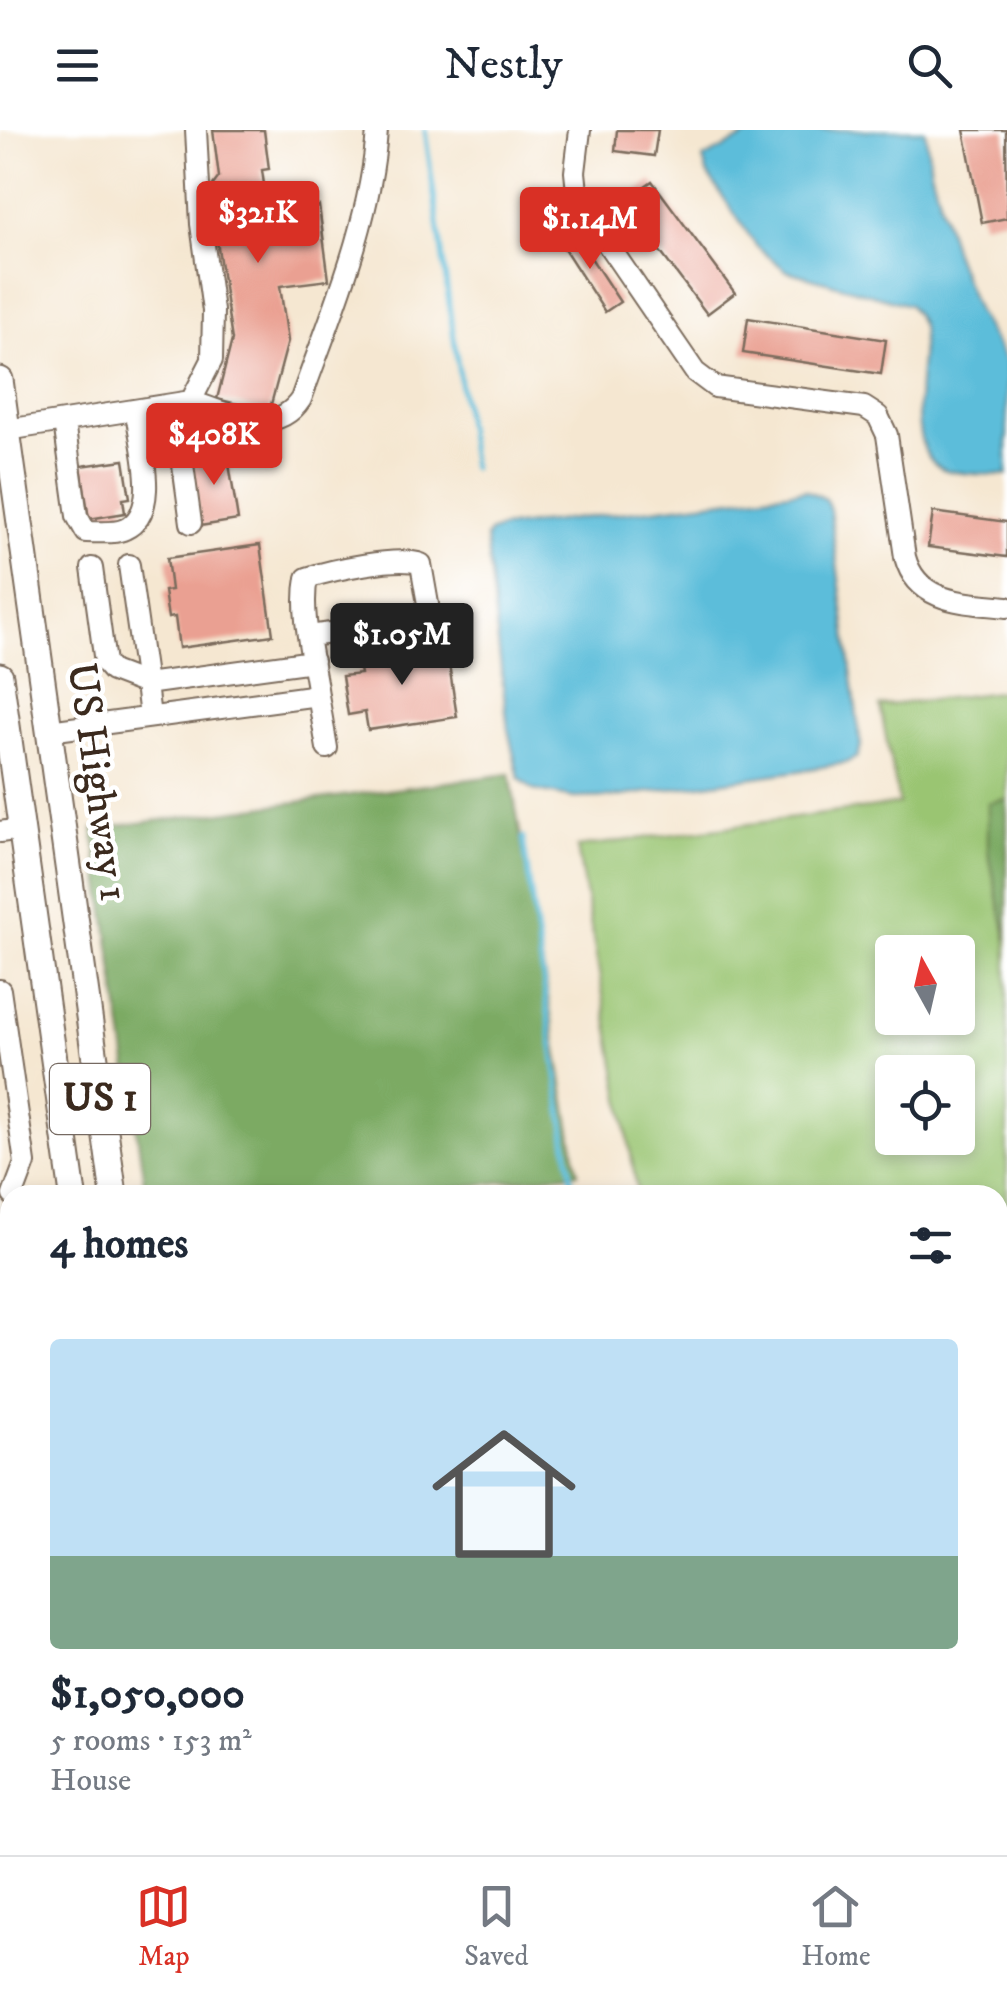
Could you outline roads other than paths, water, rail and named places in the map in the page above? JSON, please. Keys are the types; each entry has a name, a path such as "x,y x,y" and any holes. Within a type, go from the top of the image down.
{"main road":[{"name":"US Highway 1","path":"0,380 113,1185"},
{"name":"US Highway 1","path":"0,676 11,831 71,1185"},
{"path":"11,831 46,854 72,891"}],"street":[{"path":"191,523 183,404 212,360 212,312 201,224 196,130"},
{"path":"4,426 64,422 183,404 270,422 294,411 350,262 377,130"},
{"path":"580,130 575,172 578,201 695,372 715,387 864,407 878,416 887,434 905,557 912,576 922,588 941,599 1007,607"},
{"path":"64,422 77,516 86,532 123,531 140,519 148,502 136,412"},
{"path":"310,636 414,621 424,616 428,604 421,564 412,560 323,572 307,578 304,592 318,696 328,748"},
{"path":"129,565 150,717"},
{"path":"92,568 106,663 112,671 146,684 314,661"},
{"path":"49,731 318,696"},
{"path":"0,990 25,1164 17,1185"}],"water":[{"path":"759,130 925,130 931,170 954,252 977,312 1007,363 1007,475 949,471 930,459 919,427 922,329 909,305 787,271 757,247 707,173 703,159"},
{"path":"805,490 826,499 830,510 861,746 857,757 845,763 798,771 615,797 574,798 533,790 519,778 508,729 486,538 489,533 501,528"}],"waterway":[{"path":"425,130 472,468"},
{"path":"523,838 573,1185"}]}
